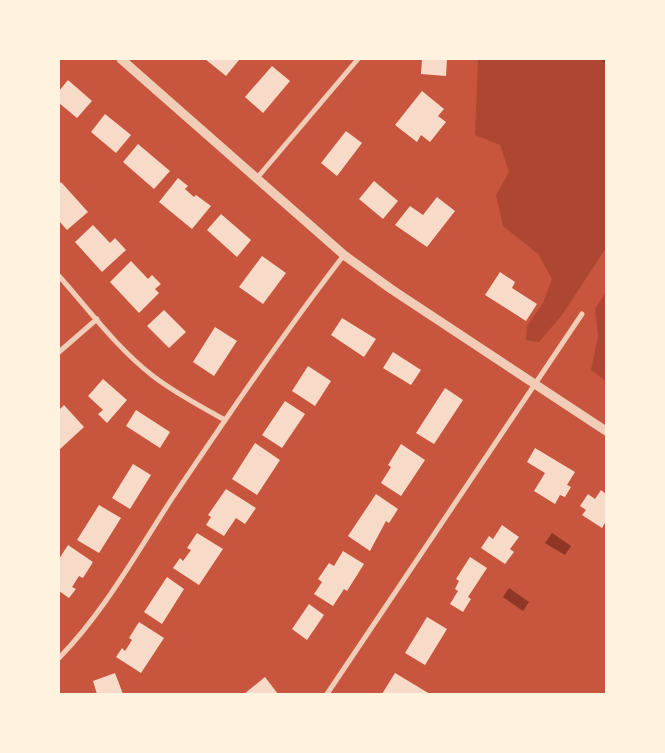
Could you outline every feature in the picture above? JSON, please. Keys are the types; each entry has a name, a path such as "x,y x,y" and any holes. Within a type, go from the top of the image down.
{"street":[{"path":"121,59 228,150 256,178 344,255 391,289 606,431"},
{"path":"256,178 358,59"},
{"path":"59,658 90,623 224,420 290,326 344,255"},
{"path":"59,276 128,354 152,376 224,420"},
{"path":"327,694 582,314"},
{"path":"59,352 97,319"}],"shaded area":[{"path":"478,59 606,59 606,248 562,315 539,342 526,340 527,326 543,303 552,279 538,254 503,226 496,195 509,172 500,145 475,135"},
{"path":"606,292 606,381 591,370 598,336 595,309"},
{"path":"552,533 571,546 565,555 545,543"},
{"path":"509,588 529,602 523,611 503,597"}],"building":[{"path":"205,59 238,59 239,60 226,76"},
{"path":"422,59 447,59 446,76 421,74"},
{"path":"272,66 290,81 263,113 245,97"},
{"path":"68,80 92,101 77,118 59,103 59,91"},
{"path":"422,91 444,109 438,116 446,122 430,142 421,135 417,142 395,125"},
{"path":"105,114 131,135 116,153 91,132"},
{"path":"346,131 362,143 337,176 321,163"},
{"path":"138,144 170,171 154,189 123,162"},
{"path":"178,178 188,186 185,189 194,197 196,195 211,206 192,229 159,202"},
{"path":"374,181 398,201 383,219 359,199"},
{"path":"61,182 88,212 67,230 59,221 59,184"},
{"path":"437,197 455,211 427,247 395,225 410,206 423,215"},
{"path":"221,214 251,240 237,257 207,230"},
{"path":"93,225 110,243 115,238 126,250 102,272 75,242"},
{"path":"262,256 286,273 263,304 239,287"},
{"path":"131,261 148,279 152,275 161,284 155,289 159,293 139,313 110,282"},
{"path":"500,272 515,282 512,288 537,304 526,321 485,295"},
{"path":"164,310 186,332 169,348 147,326"},
{"path":"342,318 376,339 364,357 331,335"},
{"path":"215,327 237,341 214,376 193,362"},
{"path":"393,352 421,370 411,385 383,368"},
{"path":"308,366 331,381 315,406 292,391"},
{"path":"103,379 127,400 107,423 98,414 103,410 88,396"},
{"path":"445,388 463,400 434,444 416,433"},
{"path":"285,401 305,414 282,448 262,435"},
{"path":"64,405 84,427 59,450 59,410"},
{"path":"136,410 170,432 160,448 126,426"},
{"path":"255,443 280,460 257,495 232,479"},
{"path":"401,444 425,460 401,496 381,483 391,467 388,465"},
{"path":"535,448 575,472 567,485 571,487 565,497 560,495 555,504 534,491 545,473 527,462"},
{"path":"133,464 151,475 130,509 112,498"},
{"path":"226,489 256,508 245,524 236,518 224,536 206,525 211,517 208,515"},
{"path":"601,490 606,494 606,521 602,528 582,515 586,510 580,506 588,494 595,499"},
{"path":"376,494 398,509 389,523 386,521 370,551 348,536"},
{"path":"99,505 121,518 99,553 77,540"},
{"path":"502,525 519,537 510,549 514,552 505,564 481,548 489,536 493,539"},
{"path":"197,533 223,549 199,585 173,568 180,558 183,561 191,550 187,548"},
{"path":"68,545 93,562 83,578 79,576 72,587 76,589 69,598 59,591 59,559"},
{"path":"343,551 364,564 347,591 344,589 333,606 314,594 322,582 318,579 329,563 334,566"},
{"path":"470,557 487,568 468,597 471,599 463,612 450,604 458,591 455,589 459,581 456,579"},
{"path":"167,577 184,589 162,624 144,612"},
{"path":"309,604 324,615 307,640 292,629"},
{"path":"427,617 447,629 425,665 405,653"},
{"path":"139,622 164,638 141,673 116,657 122,648 125,651 132,640 129,638"},
{"path":"115,673 123,694 97,694 93,681"},
{"path":"395,673 430,694 382,694"},
{"path":"265,677 278,694 244,694"}]}
